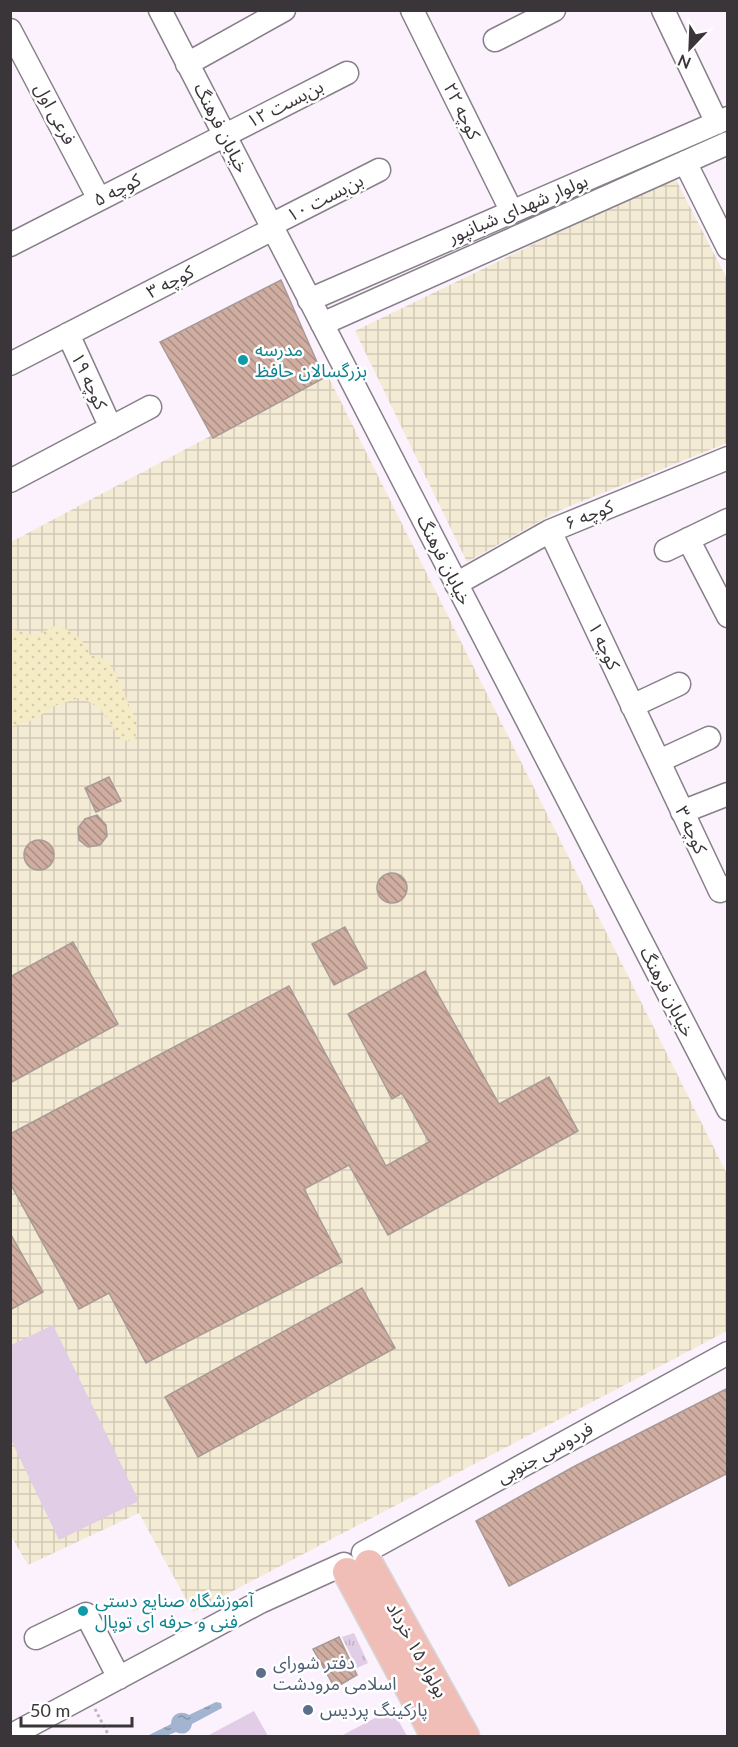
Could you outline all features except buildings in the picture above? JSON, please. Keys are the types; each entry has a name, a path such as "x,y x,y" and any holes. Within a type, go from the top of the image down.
{"main road":[{"name":"بولوار ۱۵ خرداد","path":"356,1563 435,1737"},
{"name":"بولوار ۱۵ خرداد","path":"356,1563 465,1737"}],"street":[{"name":"خیابان فرهنگ","path":"160,10 728,1109"},
{"path":"187,63 284,10"},
{"name":"کوچه ۲۲","path":"412,10 512,212"},
{"path":"495,40 554,10"},
{"path":"663,10 724,128"},
{"name":"فرعی اول","path":"10,30 99,199"},
{"name":"بن‌بست ۱۲","path":"224,135 346,73"},
{"name":"بولوار شهدای شبانپور","path":"309,300 512,212 724,128"},
{"name":"بولوار شهدای شبانپور","path":"322,324 685,162 724,128"},
{"name":"کوچه ۵","path":"10,245 224,135"},
{"path":"685,162 726,241"},
{"name":"بن‌بست ۱۰","path":"272,227 379,170"},
{"name":"کوچه ۳","path":"68,334 272,227"},
{"path":"358,279 369,302"},
{"path":"10,364 68,334"},
{"name":"کوچه ۱۹","path":"68,334 111,428"},
{"path":"10,481 150,407"},
{"name":"کوچه ۶","path":"456,584 550,531 728,458"},
{"path":"666,550 728,520"},
{"name":"کوچه ۱","path":"550,531 658,761"},
{"path":"688,539 728,616"},
{"path":"632,705 679,684"},
{"path":"658,761 709,738"},
{"name":"کوچه ۳","path":"658,761 720,891 728,887"},
{"path":"682,812 728,794"},
{"name":"فردوسی جنوبی","path":"10,1736 260,1602 356,1563 728,1353"},
{"path":"36,1638 86,1614 118,1678"}],"path":[{"path":"88,1694 109,1737"}],"shaded area":[{"path":"674,176 727,279 727,443 558,511 467,562 355,331"},
{"path":"327,374 727,1174 727,1331 193,1612 139,1513 28,1565 11,1536 11,542"}],"green space":[{"path":"53,1325 139,1501 59,1540 11,1440 11,1345"},
{"path":"354,1633 368,1663 357,1668 342,1637"},
{"path":"392,1709 407,1736 341,1736"},
{"path":"254,1711 268,1736 207,1736"}],"sand":[{"path":"55,626 77,636 90,655 105,659 114,671 137,723 135,740 122,741 101,710 82,697 54,706 35,719 11,727 11,629 36,636"}],"water":[{"path":"216,1702 221,1703 222,1708 192,1724 187,1732 182,1734 176,1732 166,1736 147,1736 171,1724 177,1714 189,1715"}],"place":[{"name":"مدرسه بزرگسالان حافظ","path":"243,360"},
{"name":"آموزشگاه صنایع دستی فنی و حرفه ای توپال","path":"83,1611"},
{"name":"دفتر شورای اسلامی مرودشت","path":"261,1673"},
{"name":"پارکینگ پردیس","path":"308,1710"}]}
